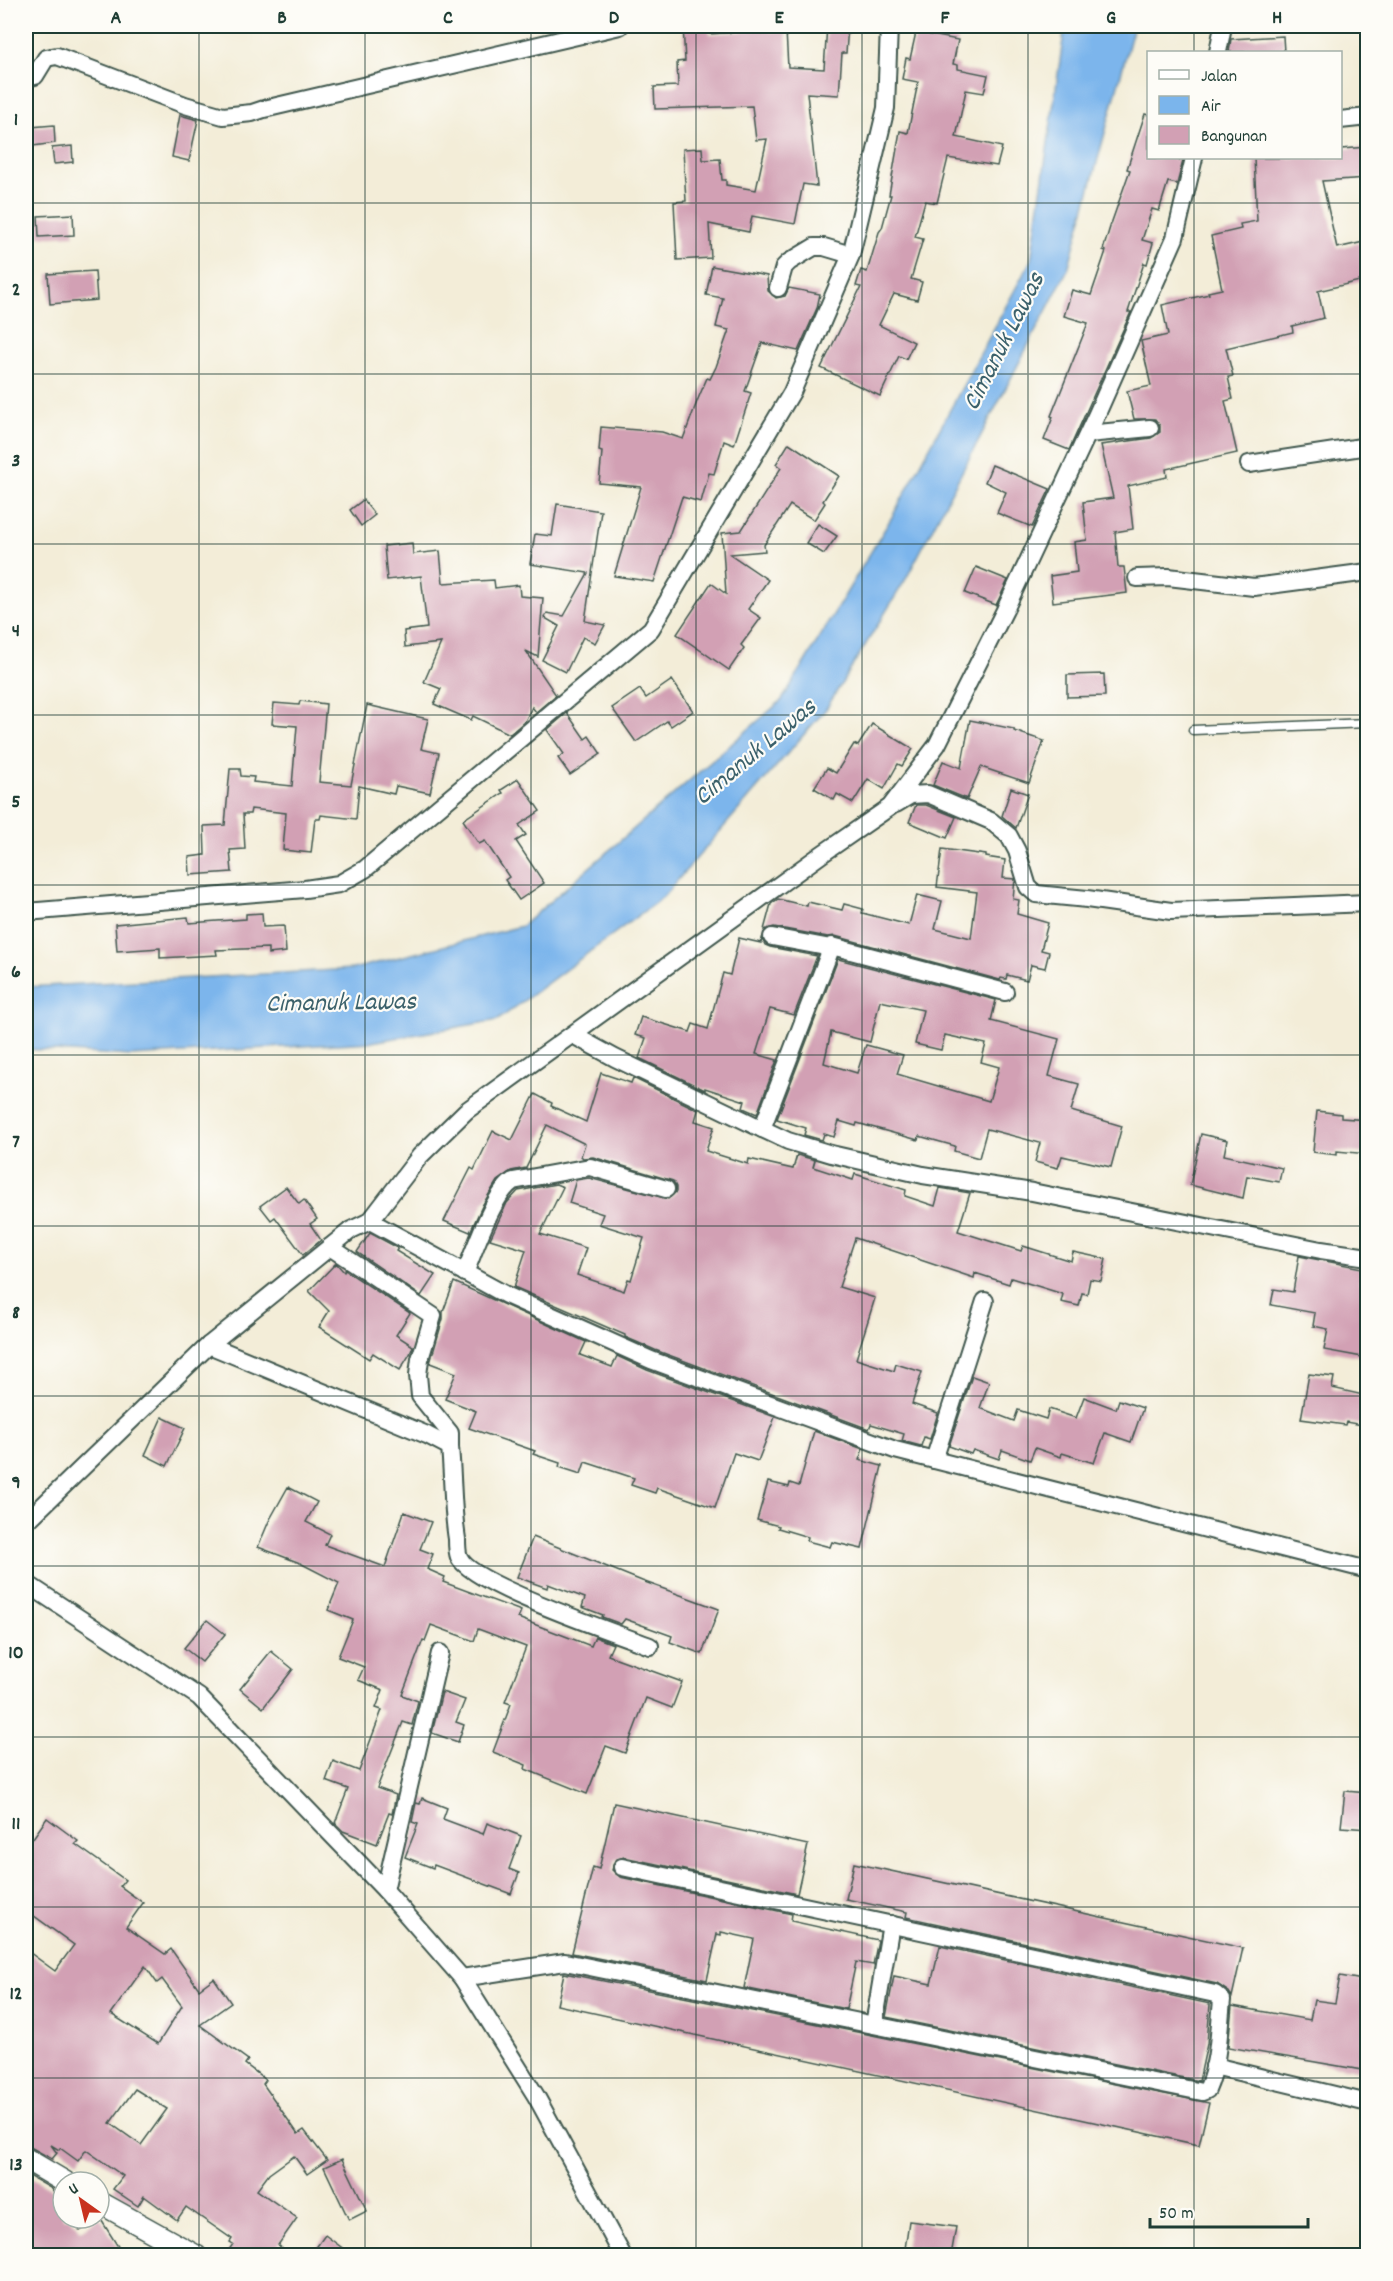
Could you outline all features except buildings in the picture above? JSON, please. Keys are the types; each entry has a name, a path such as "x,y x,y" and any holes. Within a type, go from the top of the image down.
{"street":[{"path":"26,78 35,75 46,57 57,56 185,105 223,116 252,114 264,109 620,26"},
{"path":"26,912 305,889 339,884 365,869 651,629 792,392 851,255 886,108 889,26"},
{"path":"1218,51 1222,26"},
{"path":"1342,120 1368,117"},
{"path":"890,807 937,745 1005,610 1088,434 1175,238 1194,159"},
{"path":"778,288 784,267 814,247 824,247 851,255"},
{"path":"1088,434 1150,428"},
{"path":"1249,464 1368,446"},
{"path":"1137,578 1168,577 1254,587 1368,572"},
{"path":"26,1521 208,1345 351,1230 370,1221 420,1156 466,1111 822,854 911,795 928,794 991,821 1009,836 1017,851 1028,887 1036,894 1171,911 1368,903"},
{"path":"772,937 831,948 838,946 1005,992"},
{"path":"762,1129 831,948"},
{"path":"573,1035 615,1058 788,1141 831,1154 923,1175 1032,1192 1310,1248 1368,1257"},
{"path":"465,1273 497,1199 513,1180 590,1167 666,1189"},
{"path":"370,1221 506,1295 651,1359 894,1450 1368,1570"},
{"path":"330,1247 433,1316 420,1359 418,1375 420,1396 450,1433 453,1475 452,1509 460,1558 473,1572 565,1616 650,1646"},
{"path":"934,1460 985,1301"},
{"path":"208,1345 427,1435 450,1447"},
{"path":"26,1583 199,1697 385,1890 462,1978 536,2096 622,2256"},
{"path":"385,1890 440,1653"},
{"path":"462,1978 565,1962 1202,2092 1207,2090 1214,2066 1222,2000 1215,1994 622,1867"},
{"path":"874,2025 891,1923"},
{"path":"1214,2066 1368,2103"},
{"path":"26,2158 51,2173"},
{"path":"111,2209 196,2256"}],"lane":[{"path":"1193,729 1368,723"}],"water":[{"name":"Cimanuk Lawas","path":"1065,26 1134,26 1068,269 906,579 826,709 663,897 498,1020 372,1042 130,1056 26,1049 26,987 353,969 522,926 782,700 892,517 1031,260"}]}
